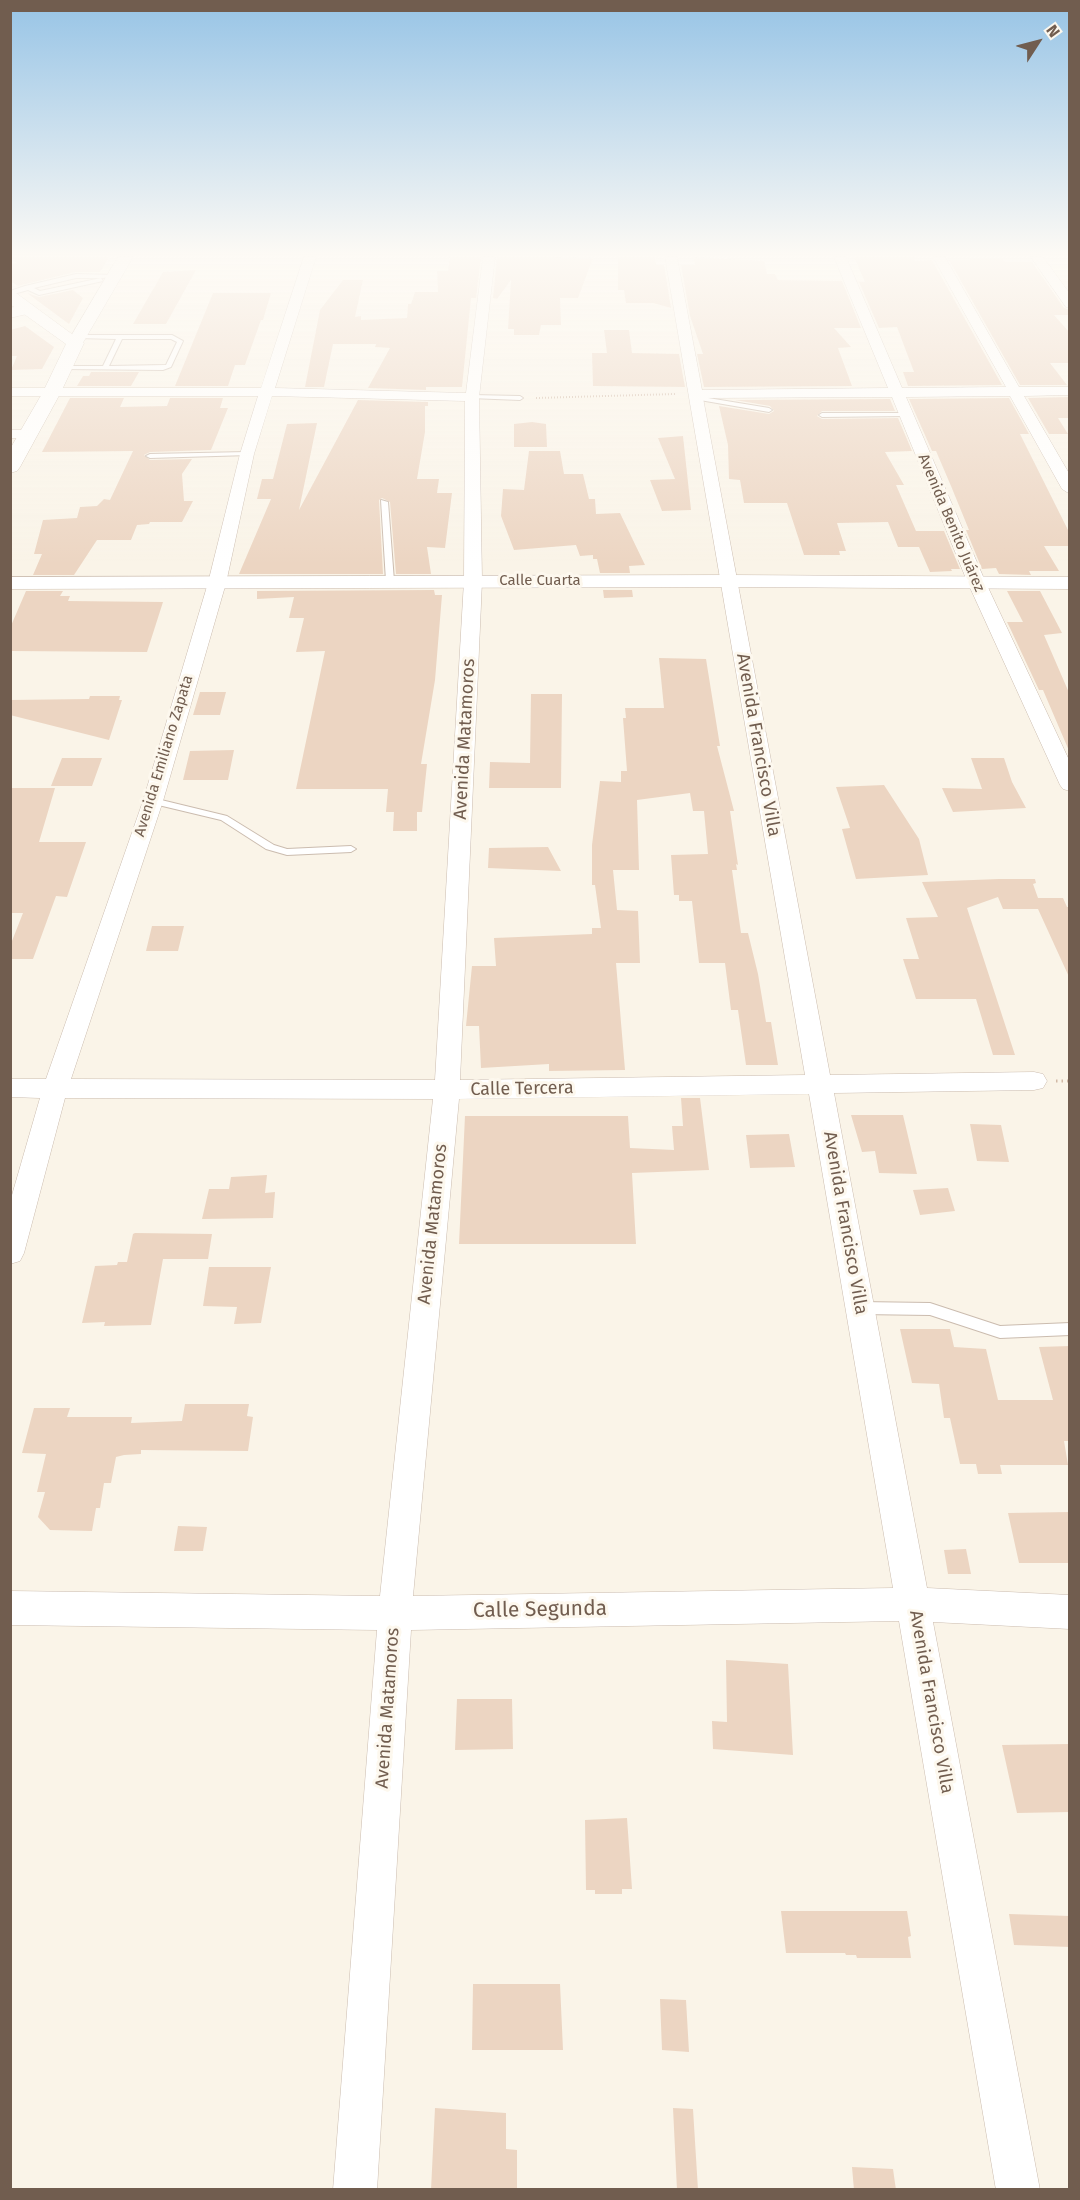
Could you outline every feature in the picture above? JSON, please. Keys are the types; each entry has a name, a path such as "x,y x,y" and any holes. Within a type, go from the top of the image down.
{"main road":[{"path":"10,467 19,434 52,392 67,360"}],"street":[{"name":"Avenida Emiliano Zapata","path":"10,1253 55,1089 153,801 217,583 248,454 278,360"},
{"name":"Avenida Matamoros","path":"355,2190 395,1613 447,1090 473,581 472,397 477,360"},
{"name":"Avenida Francisco Villa","path":"689,360 1018,2190"},
{"name":"Avenida Benito Juárez","path":"882,360 976,581 1070,785"},
{"path":"997,360 1070,489"},
{"path":"696,396 895,391 1070,391"},
{"path":"10,392 268,392 472,397"},
{"name":"Calle Cuarta","path":"11,585 390,581 1070,583"},
{"name":"Calle Tercera","path":"10,1088 447,1090 1034,1081"},
{"name":"Calle Segunda","path":"10,1608 395,1613 913,1604 1070,1612"}],"lane":[{"path":"105,368 109,360"},
{"path":"63,368 167,367 171,360"},
{"path":"696,396 742,408 769,410"},
{"path":"472,397 520,398"},
{"path":"822,415 905,415"},
{"path":"150,456 248,454"},
{"path":"384,502 390,581"},
{"path":"153,801 224,818 270,847 287,852 351,849"},
{"path":"860,1308 930,1309 1000,1332 1070,1329"}],"path":[{"path":"520,398 696,396"}],"building":[{"path":"15,360 47,360 42,369 11,370"},
{"path":"186,360 247,360 245,365 235,365 228,386 175,386"},
{"path":"310,360 330,360 324,387 305,387"},
{"path":"384,360 465,360 462,387 426,387 426,390 368,388"},
{"path":"592,360 680,360 685,387 593,386"},
{"path":"698,360 842,360 852,386 704,387"},
{"path":"909,360 988,360 1002,385 908,386 903,372 914,372"},
{"path":"1006,360 1070,360 1070,363 1050,363 1067,385 1020,385"},
{"path":"91,372 139,372 131,386 77,386 83,376 89,376"},
{"path":"1070,397 1070,418 1058,418 1068,434 1049,434 1028,398"},
{"path":"70,398 124,398 120,407 167,406 170,398 223,398 220,408 228,408 211,450 150,452 144,455 150,460 192,459 182,474 184,501 193,501 182,522 150,522 137,525 131,540 97,540 74,575 33,575 42,554 34,554 43,520 77,518 80,507 97,506 104,499 110,500 133,451 42,452"},
{"path":"1009,398 1029,434 1020,434 1070,534 1070,546 1044,546 1059,571 1029,571 1031,575 999,574 996,568 982,569 966,530 969,530 936,451 932,451 909,399"},
{"path":"890,399 895,411 822,411 817,416 822,419 898,418 912,451 885,452 904,485 896,485 916,531 944,531 960,569 930,572 919,547 898,547 888,522 837,523 846,551 839,551 840,555 804,555 787,503 744,503 740,480 729,479 728,445 719,406 769,414 774,411 770,406 735,400"},
{"path":"358,400 428,402 428,406 425,406 425,432 417,479 439,479 437,493 452,493 445,548 427,547 431,574 396,574 390,502 382,498 379,500 383,574 239,574 271,499 257,499 262,479 273,479 287,424 317,423 299,510"},
{"path":"532,422 546,424 547,447 514,447 514,424"},
{"path":"683,436 691,510 662,511 650,480 675,479 658,438"},
{"path":"529,451 560,451 564,474 583,474 589,499 595,499 596,514 620,513 645,565 629,566 630,573 600,573 597,559 593,559 593,555 580,556 576,545 514,550 501,516 503,489 524,490"},
{"path":"434,590 435,595 442,595 435,680 421,764 427,764 422,812 417,812 417,831 393,831 394,812 386,812 388,789 296,789 325,651 296,652 304,618 289,618 294,597 257,599 257,591"},
{"path":"603,590 632,590 633,597 604,598"},
{"path":"26,591 63,591 60,596 70,596 68,601 163,602 147,652 10,651 10,628"},
{"path":"1007,591 1040,591 1062,633 1044,635 1070,695 1070,753 1043,690 1039,690 1007,622 1023,622"},
{"path":"659,658 706,659 720,746 717,746 734,811 730,811 738,865 736,864 737,870 732,870 741,933 748,933 766,1022 771,1022 778,1065 746,1065 738,1010 731,1010 725,963 699,963 692,901 679,901 679,895 674,895 671,855 708,854 704,811 693,811 690,793 637,800 639,870 613,870 617,910 638,911 640,963 616,963 625,1070 549,1071 549,1064 481,1068 479,1026 466,1026 472,966 496,966 494,938 592,934 592,928 601,928 595,885 592,885 592,845 600,781 621,782 621,771 627,771 623,718 626,718 625,708 664,708"},
{"path":"200,692 226,692 220,715 193,715"},
{"path":"531,694 562,694 561,788 489,788 490,762 530,763"},
{"path":"90,696 120,696 119,700 122,700 109,740 10,715 10,700 89,699"},
{"path":"234,750 228,780 183,780 190,751"},
{"path":"62,758 102,758 92,786 51,786"},
{"path":"971,758 1004,758 1012,782 1026,808 953,812 942,788 982,789"},
{"path":"884,785 919,839 928,875 856,879 842,829 850,828 836,787"},
{"path":"10,788 55,788 39,842 86,842 67,897 56,896 33,959 10,959 10,946 23,913 10,913"},
{"path":"548,847 561,871 488,868 489,848"},
{"path":"1035,879 1036,883 1033,884 1038,898 1063,898 1067,907 1070,907 1070,979 1038,909 1003,909 998,897 967,908 1015,1055 993,1055 976,999 916,999 903,959 919,959 906,918 938,917 922,882"},
{"path":"152,926 184,926 178,951 146,951"},
{"path":"681,1098 700,1098 709,1170 632,1173 636,1244 459,1244 465,1116 628,1116 630,1148 674,1150 672,1126 683,1126"},
{"path":"851,1115 903,1115 917,1174 879,1173 875,1151 862,1152"},
{"path":"970,1124 1001,1125 1009,1162 977,1161"},
{"path":"789,1134 795,1167 750,1168 746,1135"},
{"path":"267,1175 265,1193 275,1192 273,1218 202,1219 209,1189 229,1189 231,1177"},
{"path":"948,1188 955,1211 920,1215 913,1190"},
{"path":"135,1233 212,1234 208,1259 163,1259 151,1325 104,1326 105,1322 82,1323 95,1266 127,1262"},
{"path":"209,1267 271,1267 261,1323 234,1324 237,1307 203,1306"},
{"path":"900,1329 950,1329 954,1347 986,1349 998,1400 1053,1400 1039,1347 1070,1346 1070,1441 1064,1441 1068,1465 1000,1465 1002,1474 978,1474 976,1464 960,1464 950,1418 944,1418 939,1384 912,1383"},
{"path":"185,1404 249,1404 247,1416 253,1417 248,1451 141,1450 141,1454 116,1457 111,1483 104,1483 100,1508 96,1508 92,1531 50,1530 38,1517 45,1492 37,1492 46,1454 22,1453 34,1408 70,1408 67,1417 132,1417 131,1423 182,1421"},
{"path":"1070,1512 1070,1563 1019,1563 1008,1513"},
{"path":"178,1526 207,1527 203,1551 174,1551"},
{"path":"966,1549 971,1574 948,1574 944,1550"},
{"path":"726,1660 788,1664 793,1755 713,1749 712,1721 727,1722"},
{"path":"457,1699 512,1699 513,1749 455,1750"},
{"path":"1070,1744 1070,1812 1017,1813 1002,1745"},
{"path":"627,1818 632,1889 622,1889 622,1894 595,1894 595,1890 586,1890 585,1820"},
{"path":"781,1911 907,1911 911,1936 908,1937 911,1958 857,1958 856,1955 845,1953 786,1953"},
{"path":"1009,1914 1070,1916 1070,1947 1014,1945"},
{"path":"473,1984 560,1984 563,2050 472,2050"},
{"path":"660,1999 686,2000 689,2052 662,2050"},
{"path":"435,2108 506,2113 506,2149 517,2150 517,2190 431,2190"},
{"path":"673,2108 693,2109 698,2190 677,2190"},
{"path":"852,2167 893,2169 896,2190 854,2190"}]}
